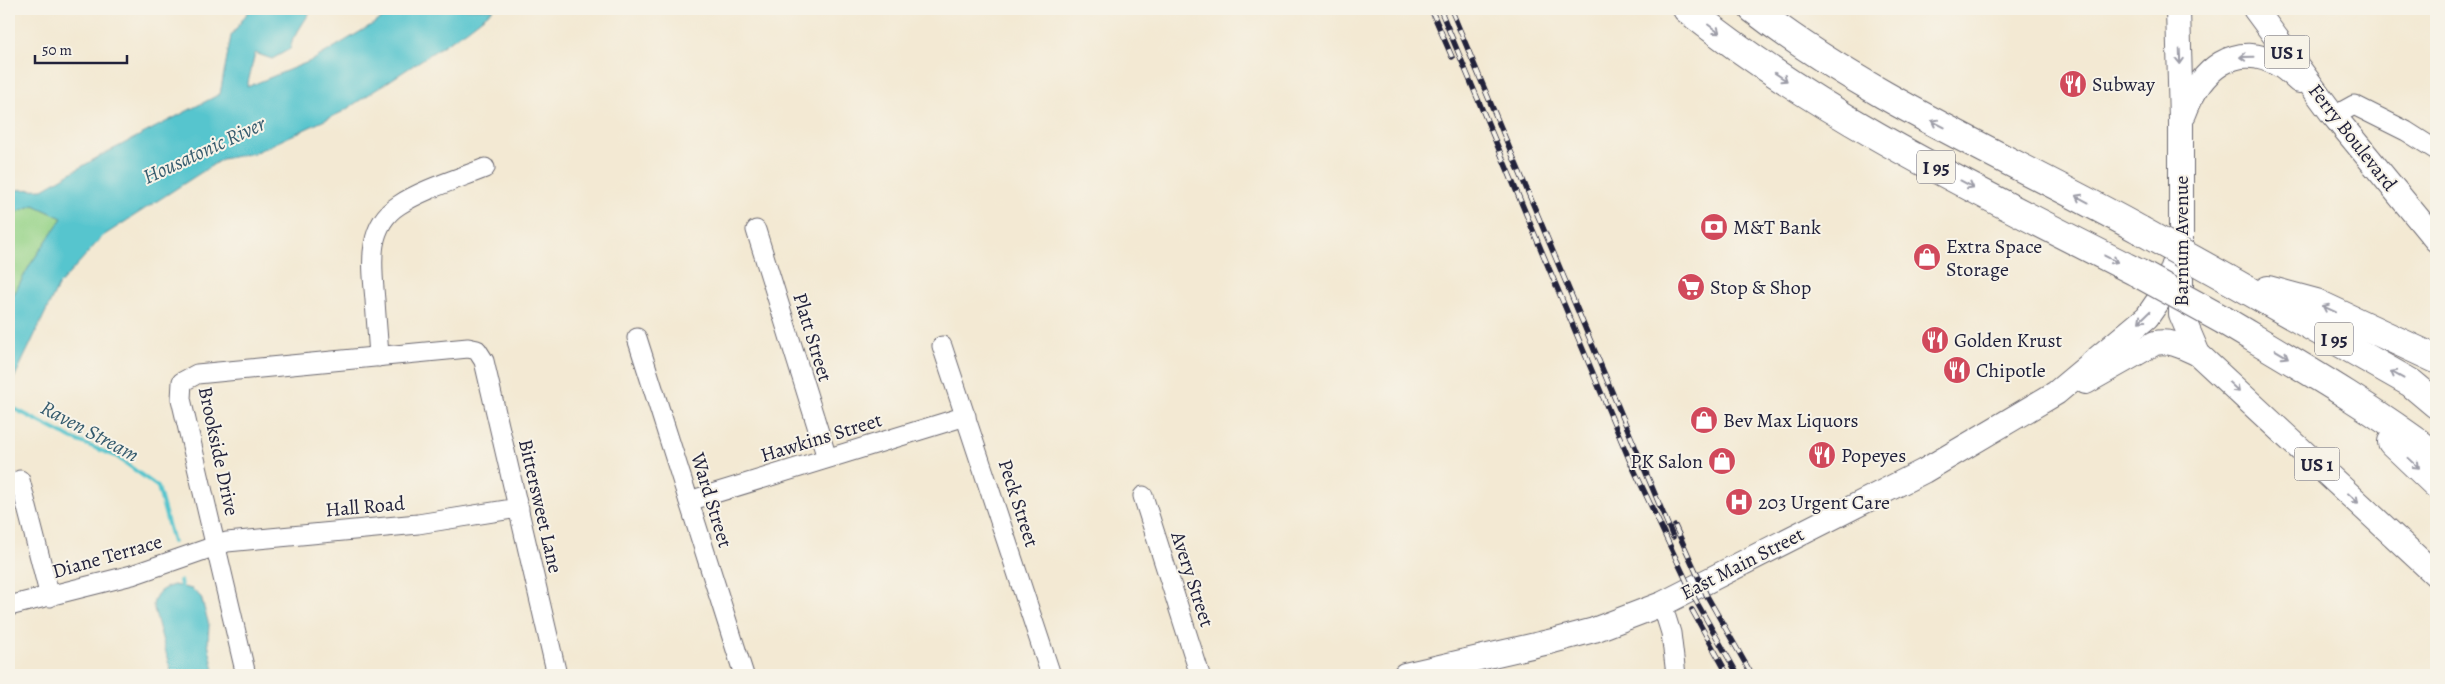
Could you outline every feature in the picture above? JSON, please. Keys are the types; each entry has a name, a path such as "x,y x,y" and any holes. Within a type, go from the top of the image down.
{"highway":[{"name":"I 95","path":"1687,9 1807,94 1875,134 2225,321 2398,427 2436,456"},
{"name":"I 95","path":"1758,13 1816,55 1860,82 2140,230 2228,279 2412,383 2436,404"},
{"path":"2228,279 2316,303 2436,359"},
{"path":"2327,382 2436,484"}],"main road":[{"name":"Barnum Avenue","path":"2178,9 2181,120 2181,314 2198,354 2436,575"},
{"name":"Ferry Boulevard","path":"2255,9 2334,116 2436,240"},
{"path":"2181,120 2192,93 2204,77 2218,64 2237,57 2257,57 2272,61 2319,95"},
{"name":"East Main Street","path":"1405,675 1594,630 1662,604 1924,471 2056,393 2147,317 2165,291 2180,244"},
{"name":"East Main Street","path":"2056,393 2090,380 2155,343 2167,341 2198,354"}],"street":[{"path":"2334,116 2354,105 2406,131 2436,150"},
{"path":"379,357 372,259 374,241 380,225 391,211 404,202 484,168"},
{"name":"Platt Street","path":"756,230 827,458"},
{"name":"Ward Street","path":"638,338 744,675"},
{"name":"Peck Street","path":"942,346 1051,675"},
{"name":"Brookside Drive","path":"246,675 180,394 180,386 184,379 197,374 463,348 477,350"},
{"name":"Bittersweet Lane","path":"477,350 484,361 557,675"},
{"name":"Hawkins Street","path":"689,501 966,416"},
{"path":"20,480 50,596"},
{"name":"Avery Street","path":"1143,496 1200,675"},
{"name":"Hall Road","path":"216,545 227,542 418,524 519,508"},
{"name":"Diane Terrace","path":"9,606 132,576 216,545"},
{"path":"1662,604 1671,633 1676,675"}],"green space":[{"path":"34,205 62,218 30,265 9,303 9,215"}],"water":[{"name":"Housatonic River","path":"250,9 312,9 293,39 290,49 272,59 255,53 247,87 313,60 398,9 494,9 467,30 342,112 254,153 222,159 103,236 58,286 9,389 9,303 30,265 62,218 34,205 9,215 9,190 43,189 100,156 220,94 231,36"},
{"path":"174,585 192,589 201,597 209,625 208,643 215,675 172,675 153,605 160,591"}],"waterway":[{"name":"Raven Stream","path":"9,406 73,439 117,457 158,487 173,542"},
{"name":"Raven Stream","path":"180,581 182,590"}],"railway":[{"path":"1431,9 1452,57"},
{"path":"1440,9 1629,459 1696,601 1738,675"},
{"path":"1451,9 1673,537"},
{"path":"1675,526 1707,596 1752,675"},
{"path":"1692,610 1728,675"}],"place":[{"name":"Subway","path":"2073,84"},
{"name":"M&T Bank","path":"1714,227"},
{"name":"Extra Space Storage","path":"1927,257"},
{"name":"Stop & Shop","path":"1691,287"},
{"name":"Golden Krust","path":"1935,340"},
{"name":"Chipotle","path":"1957,370"},
{"name":"Bev Max Liquors","path":"1704,420"},
{"name":"Popeyes","path":"1822,455"},
{"name":"PK Salon","path":"1722,461"},
{"name":"203 Urgent Care","path":"1739,502"}]}
